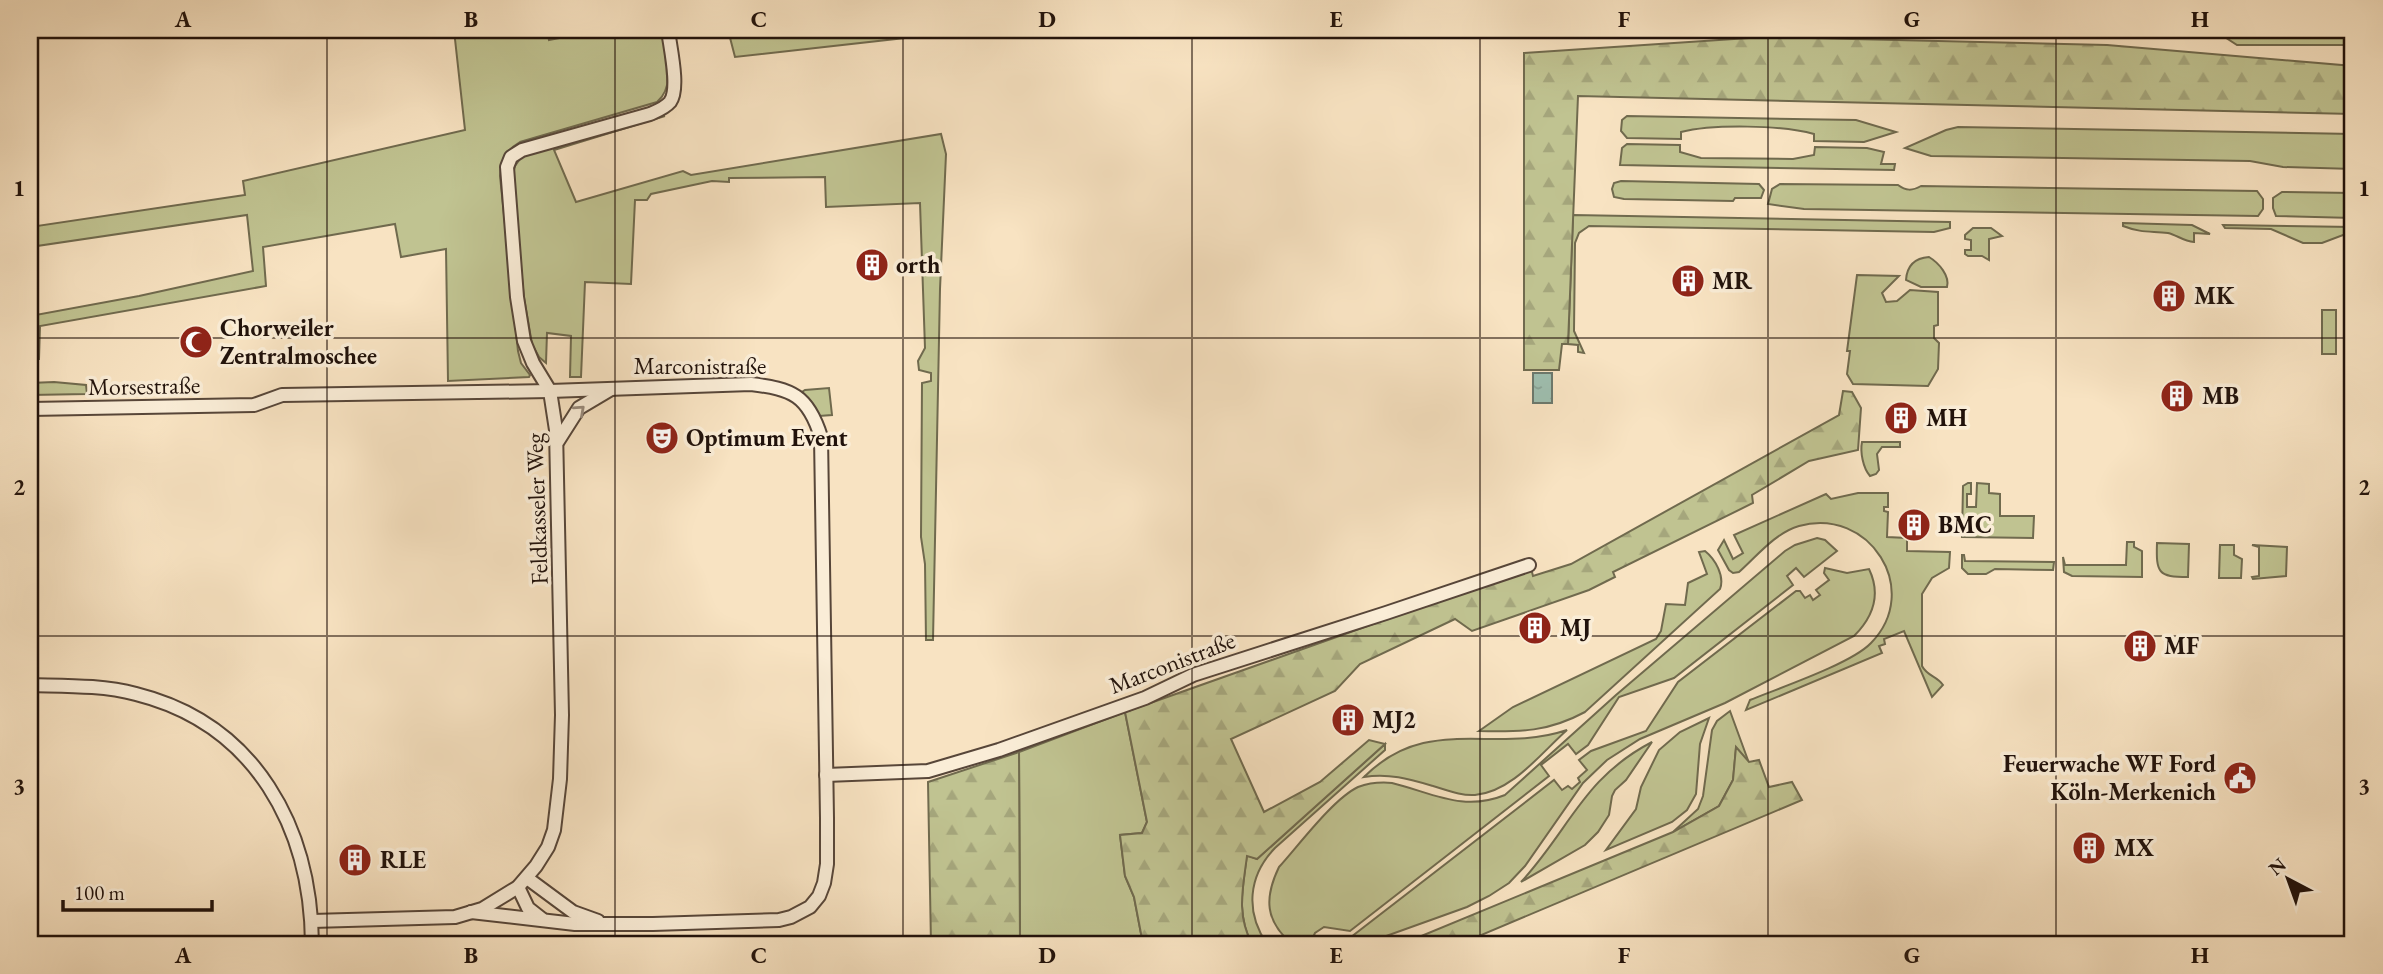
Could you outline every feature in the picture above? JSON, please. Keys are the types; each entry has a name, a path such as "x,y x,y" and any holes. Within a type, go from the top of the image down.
{"street":[{"name":"Feldkasseler Weg","path":"312,921 430,919 455,917 471,912 506,896 522,883 548,847 554,830 560,779 562,715 557,445 550,391 533,363 524,341 517,297 507,167 511,157 522,150 663,108 671,101 675,89 668,30"},
{"name":"Marconistraße","path":"471,912 576,924 779,920 800,914 810,907 819,896 827,864 821,437 814,414 800,398 778,387 751,384 550,391"},
{"path":"557,445 566,425 579,408 615,387"},
{"name":"Morsestraße","path":"30,409 254,405 282,395 550,391"},
{"name":"Marconistraße","path":"826,775 928,771 939,768 999,750 1145,698 1193,675 1529,565"},
{"path":"30,685 93,687 135,693 172,706 203,722 221,736 257,771 287,816 295,837 312,921 312,944"},
{"name":"Marconistraße","path":"522,883 573,912 608,924"},
{"path":"522,883 528,908 543,920"}],"green space":[{"path":"454,30 547,30 549,40 599,30 662,30 668,78 667,87 657,102 520,142 507,152 501,165 518,351 529,377 448,381 446,249 401,257 395,224 263,247 266,286 40,326 39,359 30,359 30,316 253,271 247,215 30,247 30,227 245,195 243,181 465,130"},
{"path":"728,30 949,30 949,33 735,57"},
{"path":"2214,30 2352,30 2353,45 2237,45"},
{"path":"1764,37 2107,45 2353,66 2353,114 1578,96 1568,344 1562,344 1559,370 1524,370 1524,53"},
{"path":"665,116 554,150 576,202 683,171 691,175 941,134 946,154 940,289 933,640 926,640 925,564 921,537 922,383 931,381 931,373 919,370 918,361 925,348 920,203 826,207 825,177 729,178 729,182 712,181 651,194 647,200 635,200 631,284 585,282 581,377 570,377 571,336 547,333 546,363 532,344 524,298 512,178 515,166 522,156"},
{"path":"1627,116 1856,120 1896,132 1864,142 1814,141 1814,134 1800,131 1748,127 1695,129 1681,132 1681,139 1627,138 1621,131 1622,120"},
{"path":"1958,127 2353,134 2353,169 2283,167 2250,161 1931,156 1905,148"},
{"path":"1627,144 1680,145 1680,152 1701,158 1793,159 1814,155 1815,147 1867,148 1884,152 1881,164 1895,164 1894,170 1620,165 1622,148"},
{"path":"1614,183 1759,184 1764,190 1761,198 1735,198 1733,201 1624,199 1614,197 1612,189"},
{"path":"1780,184 1898,185 1909,190 1921,186 2257,191 2263,199 2263,209 2258,216 1804,209 1768,204 1772,189"},
{"path":"2282,192 2353,193 2353,218 2276,216 2273,198"},
{"path":"1573,215 1950,222 1950,228 1934,232 1589,226 1579,233 1575,243 1574,331 1584,353 1578,352 1578,345 1568,344"},
{"path":"2123,223 2192,225 2210,234 2194,233 2194,242 2168,233 2135,230 2123,226"},
{"path":"2223,225 2353,227 2353,235 2343,235 2322,243 2303,243 2271,229 2225,228"},
{"path":"1973,228 1991,228 2002,236 1989,239 1989,260 1982,256 1965,254 1965,250 1971,250 1971,240 1965,239 1965,235"},
{"path":"1929,257 1943,270 1947,287 1921,287 1906,280 1913,263"},
{"path":"1857,275 1899,276 1882,293 1886,302 1897,301 1910,290 1938,292 1938,325 1934,326 1934,338 1939,343 1938,369 1928,386 1853,384 1847,374 1850,351 1847,351"},
{"path":"2322,310 2336,310 2336,354 2322,354"},
{"path":"30,383 86,385 87,394 30,395"},
{"path":"829,388 832,415 819,416 802,392"},
{"path":"1843,391 1852,392 1861,408 1858,450 1809,461 1752,495 1753,503 1613,572 1615,577 1589,590 1472,631 1455,619 1360,664 1335,691 1231,739 1264,812 1320,782 1369,740 1385,744 1257,859 1247,856 1242,911 1252,944 1143,944 1134,897 1125,876 1120,835 1142,833 1147,822 1125,712 1531,568 1533,576 1571,564 1839,415"},
{"path":"1862,442 1900,442 1900,447 1882,447 1877,454 1879,470 1870,476 1863,460"},
{"path":"1971,483 1971,494 1967,494 1967,507 1976,507 1977,483 1989,484 1989,493 2000,494 2000,516 2034,516 2033,538 1962,537 1963,486"},
{"path":"1858,493 1888,493 1888,507 1884,507 1884,511 1888,512 1887,537 1907,538 1907,551 1950,552 1949,568 1932,578 1922,594 1922,666 1943,685 1932,697 1904,631 1884,639 1885,644 1879,646 1882,653 1746,710 1750,700 1832,667 1871,643 1886,622 1892,600 1890,577 1881,557 1866,540 1847,528 1824,523 1790,529 1739,572 1733,573 1729,570 1718,550 1724,540 1733,559 1743,553 1734,535 1826,494 1831,499"},
{"path":"1817,538 1825,540 1837,551 1804,577 1796,568 1787,576 1793,585 1674,678 1619,697 1588,745 1576,754 1568,744 1541,765 1549,776 1350,931 1324,927 1315,933 1310,944 1292,944 1276,927 1269,899 1279,867 1327,812 1348,793 1362,786 1392,783 1462,801 1490,800 1505,795 1616,695 1785,551"},
{"path":"2127,542 2134,542 2134,547 2142,551 2142,577 2072,576 2064,572 2063,557 2065,565 2126,565"},
{"path":"2157,543 2189,544 2188,577 2170,576 2161,571 2157,561"},
{"path":"2220,545 2234,545 2234,555 2242,559 2241,578 2219,578"},
{"path":"2252,545 2287,547 2286,576 2253,579 2252,577 2259,576 2259,547"},
{"path":"1705,551 1718,568 1720,589 1585,712 1546,727 1479,731 1513,707 1656,639 1661,631 1666,604 1685,605 1688,583 1707,574 1699,552"},
{"path":"1962,555 1965,561 2054,562 2053,570 1995,569 1986,574 1968,574 1962,568"},
{"path":"1825,568 1847,573 1869,569 1873,578 1873,605 1866,621 1854,636 1725,703 1640,739 1607,760 1583,783 1525,866 1509,883 1489,896 1467,907 1364,944 1342,944 1554,780 1562,790 1568,786 1572,789 1580,782 1578,778 1587,770 1579,760 1591,751 1646,731 1678,682 1796,591 1800,591 1805,598 1810,595 1813,600 1820,595 1816,590 1829,580 1824,573"},
{"path":"1730,711 1749,763 1736,748 1733,780 1719,806 1673,832 1698,809 1703,796 1712,730 1717,721"},
{"path":"1125,712 1147,822 1142,833 1120,835 1125,876 1134,897 1143,944 1020,944 1019,752"},
{"path":"1709,718 1700,744 1696,794 1687,810 1672,822 1606,850 1636,809 1641,787 1659,750 1680,732"},
{"path":"1567,730 1514,779 1489,792 1464,795 1399,777 1364,777 1388,758 1412,746 1462,739 1540,737"},
{"path":"1652,742 1626,780 1615,790 1609,815 1598,832 1585,845 1521,882 1593,788 1629,756"},
{"path":"1385,744 1385,750 1266,859 1255,882 1253,907 1255,919 1267,944 1252,944 1242,911 1247,855 1257,859"},
{"path":"1736,747 1749,762 1759,760 1769,787 1792,782 1802,800 1474,938 1467,944 1402,944 1673,832 1719,806 1733,780"},
{"path":"1019,752 1020,944 931,944 928,782"}],"water":[{"path":"1533,373 1552,373 1552,403 1533,403"}],"place":[{"name":"orth","path":"872,265"},
{"name":"MR","path":"1688,281"},
{"name":"MK","path":"2169,296"},
{"name":"Chorweiler Zentralmoschee","path":"196,342"},
{"name":"MB","path":"2177,396"},
{"name":"MH","path":"1901,418"},
{"name":"Optimum Event","path":"662,438"},
{"name":"BMC","path":"1914,525"},
{"name":"MJ","path":"1535,628"},
{"name":"MF","path":"2140,646"},
{"name":"MJ2","path":"1348,720"},
{"name":"Feuerwache WF Ford Köln-Merkenich","path":"2240,778"},
{"name":"MX","path":"2089,848"},
{"name":"RLE","path":"355,860"}]}
